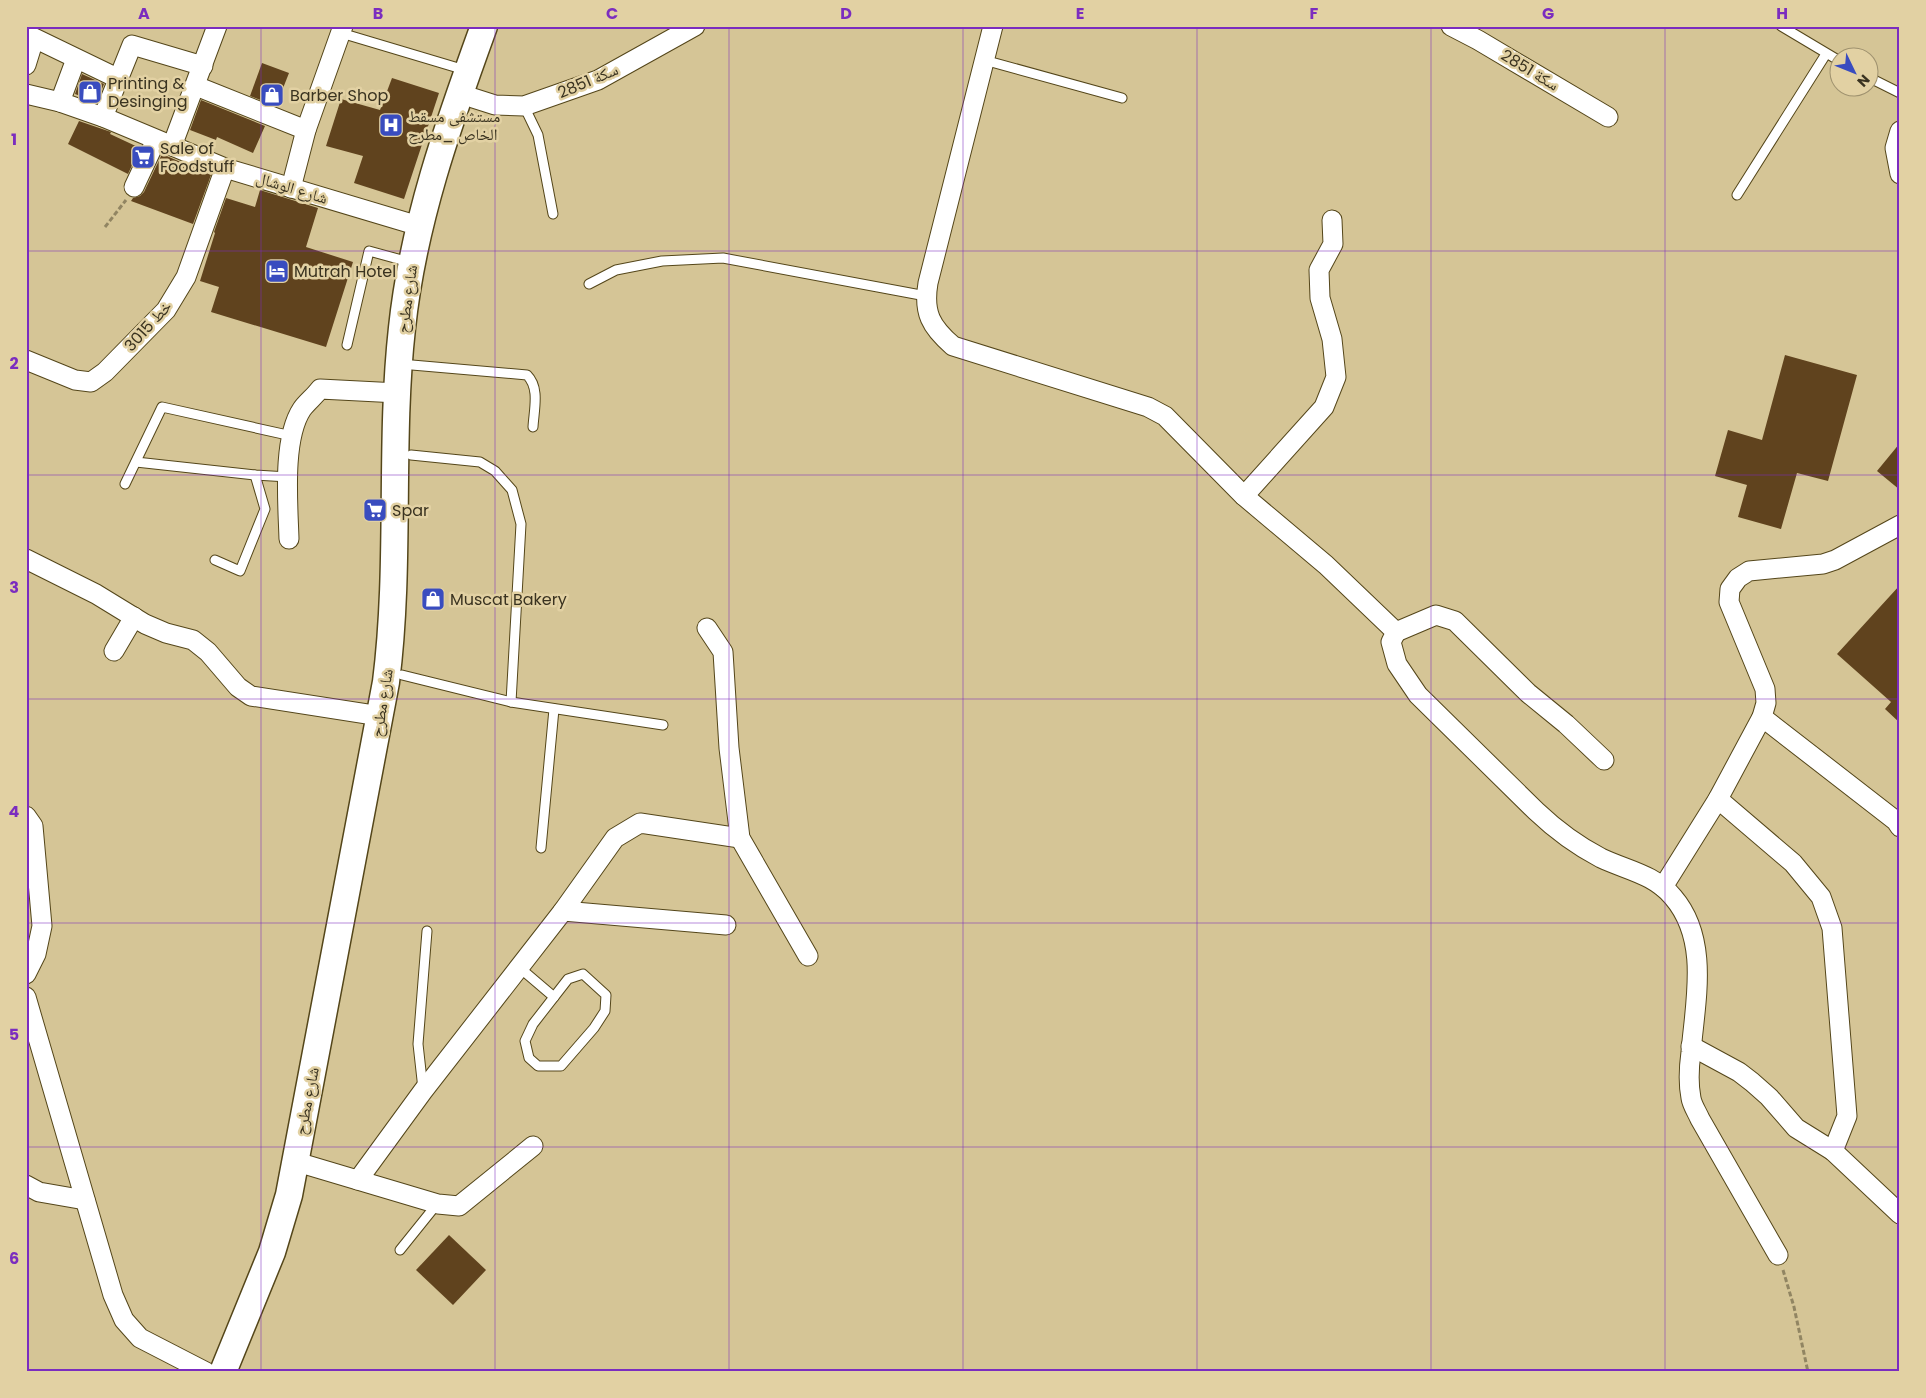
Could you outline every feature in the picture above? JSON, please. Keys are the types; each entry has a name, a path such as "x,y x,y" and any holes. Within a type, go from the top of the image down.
{"main road":[{"name":"شارع مطرح","path":"223,1372 272,1252 289,1195 386,682 393,613 398,394 402,328 412,262 419,226 438,156 484,26"},
{"name":"شارع مطرح","path":"239,1372 283,1260 293,1229 308,1165 402,675 410,597 412,366 420,295 431,242 474,98 500,26"}],"street":[{"path":"134,187 164,143 196,86 217,26"},
{"name":"سكة 2851","path":"474,98 495,105 524,106 598,80 695,26"},
{"path":"993,26 926,296 928,317 940,335 953,346 1148,407 1164,416 1244,496 1326,565 1396,632"},
{"name":"سكة 2851","path":"1451,26 1608,117"},
{"path":"291,188 306,130 342,30"},
{"path":"26,65 30,37 117,78"},
{"path":"103,117 117,78 132,45 203,66"},
{"path":"60,102 76,59"},
{"path":"196,86 306,130"},
{"name":"شارع الوشال","path":"26,94 60,102 103,117 225,168 419,226"},
{"path":"1900,131 1895,148 1900,174"},
{"name":"3015 خط","path":"26,360 75,380 91,382 105,372 166,310 186,277 225,168"},
{"path":"1244,496 1324,407 1336,377 1332,339 1320,298 1319,270 1333,244 1332,220"},
{"path":"289,539 288,477 292,436 302,410 320,389 398,394"},
{"path":"1663,887 1718,799 1762,717 1766,703 1765,689 1729,602 1730,589 1738,578 1749,571 1822,564 1835,560 1900,525"},
{"path":"26,559 96,594 134,617 166,633 193,640 208,652 238,687 251,696 380,716"},
{"path":"1604,760 1566,724 1528,693 1456,621 1436,615 1396,632 1391,642 1396,664 1418,696 1536,811 1556,830 1578,845 1602,858 1646,875 1663,887 1682,909 1695,946 1698,968 1689,1075 1691,1099 1700,1119 1778,1255"},
{"path":"114,651 134,617"},
{"path":"707,628 723,652 729,748 740,838 808,956"},
{"path":"1762,717 1896,821 1900,827"},
{"path":"1718,799 1794,863 1821,897 1832,928 1848,1116 1833,1151"},
{"path":"26,816 33,826 42,926 36,954 26,974"},
{"path":"358,1180 423,1091 563,911 615,838 640,823 740,838"},
{"path":"563,911 726,925"},
{"path":"26,997 113,1296 124,1320 140,1338 206,1372"},
{"path":"1691,1046 1745,1077 1769,1097 1796,1128 1833,1151 1900,1214"},
{"path":"308,1165 438,1204 459,1206 533,1146"},
{"path":"26,1185 39,1192 85,1200"}],"lane":[{"path":"1737,195 1826,54 1781,26"},
{"path":"342,30 468,71"},
{"path":"984,60 1122,98"},
{"path":"1878,81 1900,93"},
{"path":"524,106 538,135 553,214"},
{"path":"347,345 369,251 412,262"},
{"path":"589,284 616,270 662,261 723,258 926,296"},
{"path":"412,366 527,375 535,387 533,427"},
{"path":"125,484 162,407 292,436"},
{"path":"411,454 480,462 495,471 512,490 521,524 511,702"},
{"path":"136,462 288,477"},
{"path":"215,560 240,570 265,509 255,475"},
{"path":"402,675 511,702 662,725"},
{"path":"541,848 554,708"},
{"path":"423,1091 418,1044 427,930"},
{"path":"520,968 554,997"},
{"path":"583,974 606,995 605,1011 594,1028 561,1066 538,1066 529,1058 525,1041 533,1024 554,997 568,979 583,974"},
{"path":"400,1250 438,1204"}],"path":[{"path":"105,227 117,214 134,187"},
{"path":"1778,1255 1794,1307 1808,1372"}],"building":[{"path":"262,63 289,73 276,106 250,96"},
{"path":"82,74 104,84 97,102 75,94"},
{"path":"392,78 439,93 404,199 354,183 363,156 326,146 341,99 380,110"},
{"path":"201,100 265,126 253,153 217,137 216,140 190,130"},
{"path":"79,121 111,132 110,134 140,148 128,174 68,144"},
{"path":"162,154 211,175 193,224 131,201 144,192"},
{"name":"Mutrah Hotel","path":"260,190 318,208 306,247 353,262 326,347 211,312 219,287 200,281 226,198 255,207"},
{"path":"1785,355 1857,375 1828,481 1797,473 1781,529 1738,517 1747,485 1715,476 1728,430 1762,440"},
{"path":"1900,443 1900,490 1877,471"},
{"path":"1900,585 1900,723 1885,709 1891,702 1837,654"},
{"path":"449,1235 486,1270 453,1305 416,1270"}],"place":[{"name":"Printing & Desinging","path":"90,92"},
{"name":"Barber Shop","path":"272,95"},
{"name":"مستشفى مسقط الخاص _مطرح","path":"391,125"},
{"name":"Sale of Foodstuff","path":"143,157"},
{"name":"Mutrah Hotel","path":"277,271"},
{"name":"Spar","path":"375,510"},
{"name":"Muscat Bakery","path":"433,599"}]}
